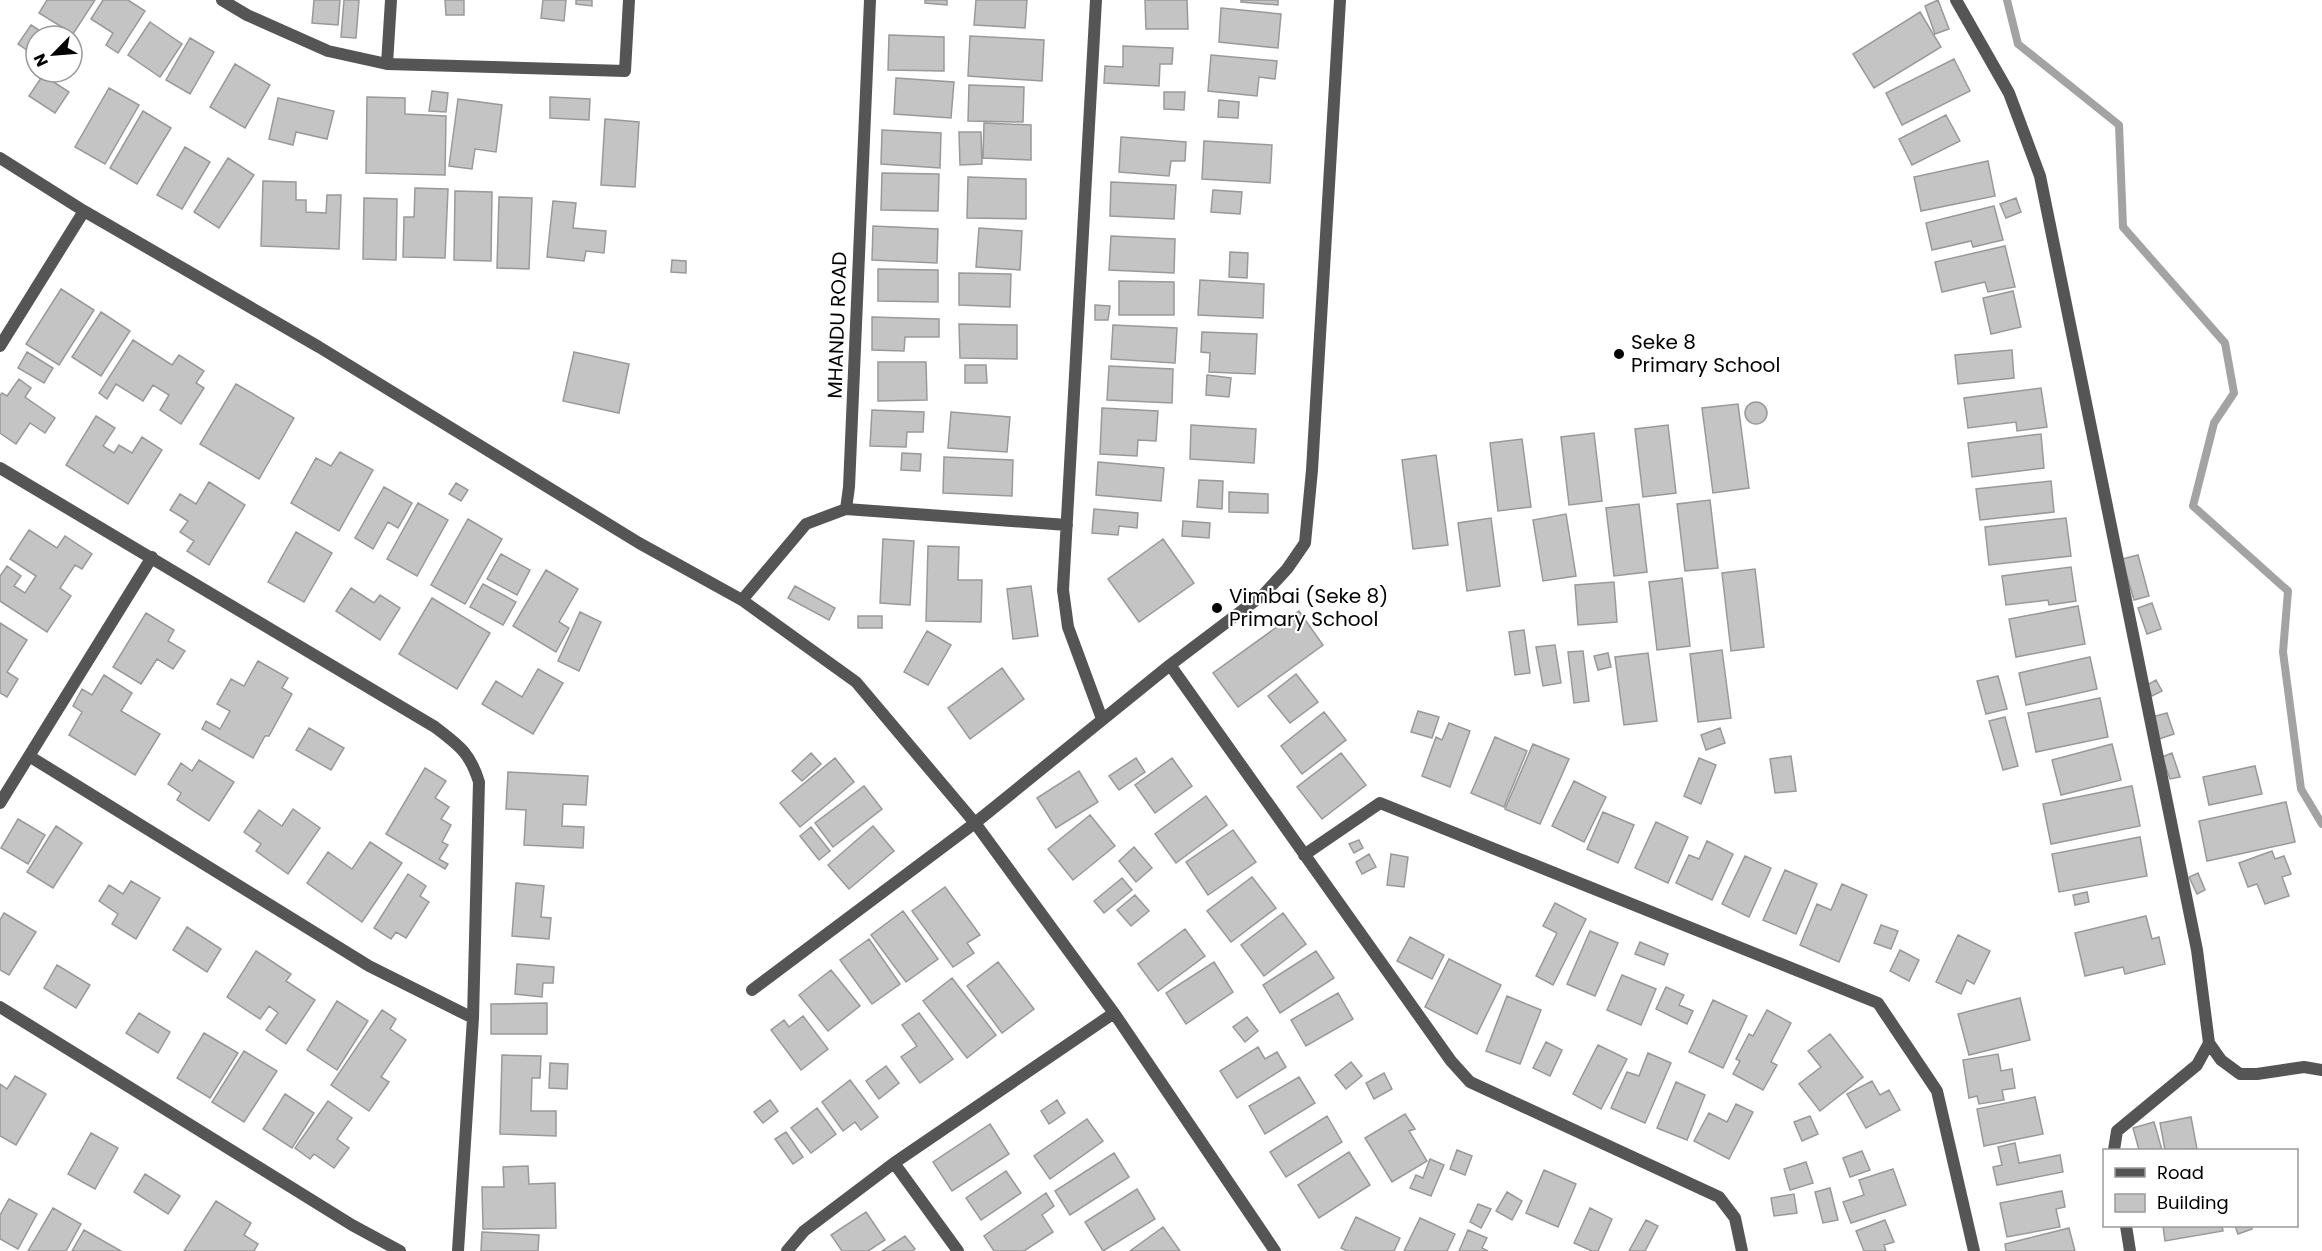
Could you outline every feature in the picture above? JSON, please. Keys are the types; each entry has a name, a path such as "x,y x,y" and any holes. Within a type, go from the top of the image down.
{"street":[{"path":"222,0 247,15 328,51 387,64 625,71 629,0"},
{"path":"387,64 392,0"},
{"name":"MHANDU ROAD","path":"846,509 850,475 870,0"},
{"path":"1096,0 1063,590 1068,627 1102,719"},
{"path":"752,990 975,823 1170,665 1264,594 1287,569 1305,543 1340,0"},
{"path":"1956,0 2009,93 2040,176 2194,939 2209,1043 2222,1060 2240,1074 2257,1074 2304,1066 2322,1070"},
{"path":"0,158 84,211 320,347 639,543 742,600 856,682 975,823 1114,1013 1275,1251"},
{"path":"0,346 84,211"},
{"path":"0,468 435,728 457,744 472,761 479,782 473,1018 458,1251"},
{"path":"742,600 806,524 846,509 1067,525"},
{"path":"0,803 152,557"},
{"path":"1170,665 1451,1062 1470,1082 1719,1197 1735,1218 1742,1251"},
{"path":"29,756 369,966 473,1018"},
{"path":"1304,855 1380,803 1878,1003 1938,1091 1974,1251"},
{"path":"0,1007 352,1225 400,1251"},
{"path":"787,1251 804,1231 894,1163 1114,1013"},
{"path":"2114,1149 2117,1131 2197,1065 2209,1043"},
{"path":"894,1163 958,1251"},
{"path":"2126,1227 2130,1251"}],"building":[{"path":"47,0 95,0 79,24 57,24 39,13"},
{"path":"103,0 128,0 145,11 118,53 106,45 113,33 91,19"},
{"path":"314,0 340,0 338,25 312,23"},
{"path":"344,0 359,0 356,38 341,37"},
{"path":"445,0 464,0 464,15 446,15"},
{"path":"543,0 566,0 564,21 541,18"},
{"path":"576,0 592,0 592,6 576,4"},
{"path":"925,0 947,0 947,5 925,3"},
{"path":"976,0 1027,0 1025,28 974,25"},
{"path":"1145,0 1187,0 1188,29 1146,29"},
{"path":"1241,0 1278,0 1278,5 1241,2"},
{"path":"1938,0 1949,29 1935,34 1925,6"},
{"path":"1221,8 1281,14 1278,48 1219,42"},
{"path":"1920,12 1941,47 1874,88 1853,54"},
{"path":"150,22 182,44 160,77 128,55"},
{"path":"24,35 24,48 18,44"},
{"path":"889,35 944,37 944,71 888,70"},
{"path":"970,36 1044,40 1042,81 968,76"},
{"path":"190,38 214,52 190,94 166,80"},
{"path":"1123,46 1173,48 1172,64 1160,64 1159,86 1104,83 1105,66 1123,67"},
{"path":"1211,55 1277,61 1275,79 1259,77 1257,96 1208,91"},
{"path":"1954,59 1970,91 1902,125 1886,93"},
{"path":"235,64 270,85 245,128 210,107"},
{"path":"896,78 954,82 951,118 894,114"},
{"path":"37,84 57,84 69,92 55,113 29,96"},
{"path":"969,85 1024,87 1023,122 968,121"},
{"path":"109,88 139,105 105,164 75,147"},
{"path":"432,91 448,93 446,112 429,111"},
{"path":"1164,92 1185,92 1184,110 1164,109"},
{"path":"367,97 405,98 405,114 446,116 445,175 366,173"},
{"path":"550,97 590,99 589,120 550,118"},
{"path":"278,98 334,111 327,139 296,132 293,145 269,139"},
{"path":"458,99 502,105 496,152 475,149 472,169 449,166"},
{"path":"1219,100 1239,102 1238,118 1218,117"},
{"path":"143,111 171,128 137,184 110,168"},
{"path":"1946,115 1960,141 1912,165 1899,139"},
{"path":"605,119 639,122 635,187 601,185"},
{"path":"984,123 1031,125 1031,160 983,158"},
{"path":"882,130 941,133 940,168 881,164"},
{"path":"959,132 981,132 982,164 960,165"},
{"path":"1121,137 1186,142 1185,161 1171,161 1169,176 1119,172"},
{"path":"1204,141 1272,145 1270,183 1202,179"},
{"path":"185,147 210,162 182,209 157,195"},
{"path":"228,158 254,175 219,228 194,212"},
{"path":"1988,161 1995,196 1921,211 1914,177"},
{"path":"882,173 939,174 938,211 881,210"},
{"path":"968,177 1026,179 1026,219 967,218"},
{"path":"263,181 296,182 296,200 306,200 306,212 326,213 327,195 341,195 339,249 261,246"},
{"path":"1111,182 1176,185 1174,219 1110,216"},
{"path":"415,188 448,189 445,258 403,257 404,217 414,217"},
{"path":"1213,190 1242,192 1240,214 1211,212"},
{"path":"455,191 492,192 491,261 454,260"},
{"path":"499,197 532,198 529,269 497,268"},
{"path":"364,198 397,199 396,260 363,259"},
{"path":"2016,198 2021,212 2006,218 2000,204"},
{"path":"553,201 576,203 573,228 606,231 604,253 586,251 584,261 547,257"},
{"path":"1994,206 2003,240 1973,247 1971,241 1932,250 1926,223"},
{"path":"873,226 938,229 937,263 872,260"},
{"path":"979,228 1022,231 1020,270 976,267"},
{"path":"1111,236 1175,239 1174,273 1109,270"},
{"path":"2005,246 2015,287 1988,292 1985,282 1942,292 1935,262"},
{"path":"1230,252 1248,253 1247,278 1229,277"},
{"path":"672,260 686,261 686,273 671,272"},
{"path":"878,269 938,270 938,302 878,301"},
{"path":"959,273 1011,274 1010,307 959,305"},
{"path":"1200,280 1264,284 1263,318 1198,315"},
{"path":"1119,281 1174,282 1174,315 1119,315"},
{"path":"61,289 94,310 59,365 26,344"},
{"path":"2013,291 2021,327 1991,334 1983,298"},
{"path":"1095,305 1110,306 1108,320 1095,320"},
{"path":"101,312 130,331 101,376 72,357"},
{"path":"872,317 939,319 939,337 905,337 904,351 872,350"},
{"path":"959,324 1017,325 1017,359 960,358"},
{"path":"1113,325 1177,328 1175,363 1111,359"},
{"path":"1202,332 1257,334 1255,374 1209,372 1210,353 1201,352"},
{"path":"133,340 172,365 179,355 204,371 196,383 204,388 181,424 160,410 169,395 153,385 143,401 116,384 107,399 99,393"},
{"path":"2012,350 2014,378 1958,384 1955,355"},
{"path":"27,352 53,368 44,383 18,368"},
{"path":"574,352 629,364 619,413 563,401"},
{"path":"878,362 926,362 927,400 878,401"},
{"path":"965,365 986,365 987,383 965,383"},
{"path":"1109,366 1173,369 1172,403 1107,400"},
{"path":"1207,375 1231,378 1229,397 1206,395"},
{"path":"19,379 31,388 25,397 55,418 45,433 30,423 16,444 0,433 0,395 2,393 7,396"},
{"path":"236,384 294,418 259,479 200,444"},
{"path":"2041,388 2047,427 2017,431 2016,422 1968,428 1964,398"},
{"path":"1756,402 1764,405 1767,413 1764,421 1756,424 1748,421 1745,413 1748,405"},
{"path":"1738,404 1749,488 1713,493 1702,408"},
{"path":"1102,408 1158,411 1156,441 1138,440 1137,456 1100,454"},
{"path":"872,410 924,412 923,432 907,432 906,447 870,446"},
{"path":"951,412 1010,417 1007,452 948,448"},
{"path":"96,416 115,428 103,446 114,453 119,445 132,453 142,437 162,450 128,504 66,465"},
{"path":"1191,425 1256,429 1254,463 1190,459"},
{"path":"1668,425 1676,493 1643,497 1635,429"},
{"path":"1594,433 1602,501 1569,505 1561,437"},
{"path":"2041,434 2044,468 1972,477 1968,443"},
{"path":"1522,439 1531,507 1498,511 1490,443"},
{"path":"340,452 373,470 339,531 291,503 316,458 331,466"},
{"path":"902,453 921,454 920,471 901,470"},
{"path":"1436,455 1448,545 1413,549 1402,460"},
{"path":"944,457 1013,460 1012,496 943,493"},
{"path":"1098,462 1164,468 1161,501 1096,495"},
{"path":"1199,480 1223,481 1222,509 1197,507"},
{"path":"2051,481 2054,512 1980,520 1976,489"},
{"path":"209,482 245,505 209,565 187,551 194,541 180,532 188,521 170,510 180,494 196,504"},
{"path":"456,483 468,490 461,501 449,494"},
{"path":"384,487 412,503 398,528 388,522 373,549 355,538"},
{"path":"1229,492 1268,494 1268,513 1229,512"},
{"path":"1710,500 1718,568 1685,571 1677,504"},
{"path":"418,503 448,520 417,576 387,559"},
{"path":"1639,504 1647,572 1614,576 1606,508"},
{"path":"1094,509 1138,513 1137,528 1119,526 1118,535 1092,533"},
{"path":"1566,514 1576,576 1543,581 1533,520"},
{"path":"1491,518 1500,586 1467,591 1458,523"},
{"path":"2066,518 2071,556 1989,565 1985,527"},
{"path":"468,519 502,539 465,604 431,585"},
{"path":"1183,521 1210,523 1209,538 1182,536"},
{"path":"29,530 57,548 65,536 92,554 82,569 75,565 60,588 71,596 47,632 0,601 0,576 7,566 21,576 14,586 25,593 36,576 10,559"},
{"path":"296,532 332,553 304,602 268,582"},
{"path":"883,539 914,541 910,605 880,603"},
{"path":"1163,539 1194,583 1139,622 1108,579"},
{"path":"928,546 959,547 958,580 982,580 981,622 926,621"},
{"path":"501,554 530,570 517,595 487,579"},
{"path":"2138,555 2149,596 2134,600 2122,559"},
{"path":"2071,567 2076,601 2049,605 2048,600 2006,605 2002,576"},
{"path":"1755,569 1764,647 1731,651 1722,573"},
{"path":"546,570 578,589 559,622 569,628 556,652 513,626"},
{"path":"1682,578 1690,646 1657,650 1649,582"},
{"path":"1614,582 1617,622 1578,625 1575,585"},
{"path":"483,584 516,602 503,625 470,607"},
{"path":"795,586 835,608 829,620 788,598"},
{"path":"1031,586 1038,636 1013,639 1007,589"},
{"path":"351,588 374,603 380,595 400,608 380,640 336,611"},
{"path":"432,598 490,633 457,689 399,654"},
{"path":"2152,603 2161,629 2147,634 2138,608"},
{"path":"2078,606 2085,644 2016,657 2009,619"},
{"path":"1299,611 1323,645 1238,707 1213,673"},
{"path":"580,612 601,622 579,671 558,661"},
{"path":"146,613 174,630 168,641 185,651 173,669 157,659 141,684 113,667"},
{"path":"858,616 882,616 882,628 858,628"},
{"path":"0,623 27,640 7,672 18,679 7,697 0,693"},
{"path":"1524,630 1530,673 1515,675 1509,632"},
{"path":"927,631 951,645 928,685 904,672"},
{"path":"1555,645 1561,683 1543,686 1536,647"},
{"path":"1722,650 1731,718 1698,722 1690,654"},
{"path":"1583,651 1589,701 1574,703 1568,652"},
{"path":"1608,653 1611,667 1598,670 1594,656"},
{"path":"1648,653 1657,721 1624,725 1615,657"},
{"path":"2090,657 2097,689 2026,705 2019,673"},
{"path":"258,661 288,678 282,688 292,694 269,736 265,736 253,758 202,729 206,721 220,729 230,711 217,704 231,679 244,686"},
{"path":"1002,668 1024,699 970,739 948,708"},
{"path":"538,669 563,683 533,734 482,704 496,681 522,697"},
{"path":"1296,674 1318,702 1290,723 1268,696"},
{"path":"104,675 132,693 121,711 160,734 135,775 69,735 82,712 73,706 82,689 92,695"},
{"path":"1998,676 2007,709 1986,714 1977,681"},
{"path":"2156,680 2162,691 2152,696 2147,685"},
{"path":"2100,698 2108,737 2036,752 2028,713"},
{"path":"1418,711 1439,717 1432,738 1411,732"},
{"path":"1324,712 1346,740 1302,774 1281,746"},
{"path":"2167,713 2174,734 2159,739 2152,717"},
{"path":"2005,717 2018,766 2003,770 1989,721"},
{"path":"1449,723 1470,731 1450,787 1422,776 1436,737 1442,740"},
{"path":"309,728 344,748 331,770 296,750"},
{"path":"1720,728 1725,743 1706,750 1701,735"},
{"path":"1495,737 1527,751 1504,807 1471,793"},
{"path":"1533,744 1569,759 1540,824 1505,809"},
{"path":"2112,744 2121,780 2061,795 2052,760"},
{"path":"811,753 821,764 802,781 792,771"},
{"path":"1341,753 1366,785 1322,819 1297,787"},
{"path":"2172,753 2180,777 2170,779 2162,757"},
{"path":"1791,756 1796,791 1775,793 1770,759"},
{"path":"835,758 854,782 800,827 780,803"},
{"path":"1136,758 1145,772 1119,790 1109,776"},
{"path":"1172,758 1192,786 1155,813 1135,785"},
{"path":"1699,758 1716,765 1701,804 1684,796"},
{"path":"199,760 234,782 209,821 177,800 181,793 168,784 181,763 192,771"},
{"path":"2255,766 2262,794 2209,805 2203,777"},
{"path":"425,768 446,781 435,798 449,807 441,819 451,825 442,842 448,845 439,859 448,864 445,869 386,834"},
{"path":"1079,771 1098,802 1056,828 1037,798"},
{"path":"508,772 588,776 586,805 563,804 562,826 584,827 583,848 524,845 526,810 506,809"},
{"path":"1574,781 1606,797 1584,842 1552,826"},
{"path":"864,786 882,809 833,847 815,823"},
{"path":"2132,786 2140,826 2051,844 2043,804"},
{"path":"1206,796 1227,825 1176,863 1155,834"},
{"path":"2286,802 2295,842 2207,861 2199,821"},
{"path":"293,809 320,828 288,874 256,851 261,844 244,832 259,810 282,826"},
{"path":"1603,812 1634,825 1618,863 1587,849"},
{"path":"1090,815 1115,846 1073,880 1048,849"},
{"path":"18,819 45,835 28,864 1,848"},
{"path":"1656,822 1688,837 1668,883 1635,868"},
{"path":"56,826 82,843 53,888 27,872"},
{"path":"873,826 894,851 849,889 828,865"},
{"path":"811,827 830,851 819,860 800,836"},
{"path":"1233,830 1256,862 1208,895 1186,862"},
{"path":"2140,837 2147,876 2059,892 2052,854"},
{"path":"1359,840 1363,848 1354,853 1349,844"},
{"path":"1707,841 1733,854 1712,900 1676,883 1689,855 1699,859"},
{"path":"370,842 402,863 362,922 307,883 328,852 352,869"},
{"path":"1134,847 1152,868 1136,882 1119,861"},
{"path":"2272,851 2275,859 2284,856 2291,874 2282,877 2289,896 2265,904 2257,884 2248,887 2239,863"},
{"path":"1369,854 1376,867 1362,874 1356,862"},
{"path":"1391,854 1408,857 1404,887 1387,885"},
{"path":"1745,856 1771,868 1749,917 1722,904"},
{"path":"1785,870 1817,884 1796,934 1763,920"},
{"path":"2198,873 2205,890 2197,894 2189,877"},
{"path":"408,874 426,886 420,896 429,902 406,938 396,932 391,939 374,928"},
{"path":"1252,877 1276,908 1231,942 1207,911"},
{"path":"1122,878 1132,890 1104,913 1094,901"},
{"path":"131,881 160,898 136,939 112,924 118,914 99,901 109,885 123,894"},
{"path":"516,883 544,886 541,917 551,918 549,939 512,936"},
{"path":"1842,884 1867,895 1839,962 1800,945 1817,904 1831,910"},
{"path":"945,887 980,935 967,943 974,953 953,967 912,911"},
{"path":"2087,892 2089,902 2075,905 2073,895"},
{"path":"1135,895 1149,911 1131,926 1117,910"},
{"path":"1555,903 1586,919 1553,985 1536,976 1557,933 1543,926"},
{"path":"903,911 938,959 906,982 871,935"},
{"path":"4,913 36,932 9,975 0,970 0,920"},
{"path":"1283,913 1306,944 1264,976 1241,945"},
{"path":"2146,916 2152,939 2159,937 2165,964 2125,974 2123,967 2085,976 2075,933"},
{"path":"1881,925 1898,931 1891,949 1874,943"},
{"path":"187,927 221,949 207,972 173,950"},
{"path":"1185,929 1205,956 1158,991 1138,964"},
{"path":"1590,931 1618,943 1595,996 1567,984"},
{"path":"1958,935 1990,951 1974,984 1967,980 1961,994 1936,982"},
{"path":"1410,937 1444,955 1432,979 1397,961"},
{"path":"869,939 900,984 872,1004 840,960"},
{"path":"1640,942 1668,954 1664,965 1635,954"},
{"path":"1900,950 1919,960 1909,981 1890,971"},
{"path":"256,951 291,974 286,981 315,1000 286,1044 266,1030 278,1013 269,1006 260,1019 227,997"},
{"path":"1316,951 1334,978 1280,1013 1263,985"},
{"path":"1449,959 1501,985 1477,1034 1425,1007"},
{"path":"998,962 1034,1009 1002,1033 967,986"},
{"path":"1214,962 1233,992 1186,1024 1166,993"},
{"path":"517,964 554,967 553,983 543,983 542,997 515,994"},
{"path":"57,965 90,985 76,1008 44,988"},
{"path":"831,970 860,1006 828,1031 799,995"},
{"path":"1622,975 1656,989 1641,1025 1607,1010"},
{"path":"952,978 996,1035 967,1058 923,1001"},
{"path":"1666,987 1684,995 1679,1005 1693,1011 1687,1024 1656,1009"},
{"path":"1338,993 1353,1019 1306,1046 1291,1020"},
{"path":"1507,996 1541,1010 1520,1064 1486,1051"},
{"path":"2020,998 2030,1040 1969,1055 1958,1014"},
{"path":"1713,1000 1747,1016 1723,1068 1689,1052"},
{"path":"337,1001 368,1021 337,1070 307,1050"},
{"path":"547,1003 547,1034 491,1034 491,1004"},
{"path":"382,1010 396,1019 390,1029 406,1040 381,1077 389,1082 369,1111 331,1085"},
{"path":"1767,1010 1791,1023 1771,1062 1777,1065 1763,1090 1733,1074 1740,1061 1736,1059 1749,1034 1753,1036"},
{"path":"139,1013 170,1032 158,1053 126,1033"},
{"path":"919,1013 953,1059 920,1083 901,1057 917,1046 902,1025"},
{"path":"803,1016 828,1049 801,1070 771,1030 784,1020 789,1027"},
{"path":"1247,1017 1258,1031 1245,1042 1233,1027"},
{"path":"204,1033 238,1053 210,1098 177,1078"},
{"path":"1830,1034 1863,1077 1820,1111 1799,1084 1821,1067 1808,1051"},
{"path":"1546,1042 1562,1050 1550,1076 1533,1068"},
{"path":"1598,1045 1627,1059 1601,1109 1573,1094"},
{"path":"1258,1047 1265,1059 1277,1052 1286,1067 1237,1098 1220,1071"},
{"path":"244,1051 277,1071 244,1122 212,1102"},
{"path":"1648,1053 1671,1063 1645,1123 1611,1108 1627,1072 1639,1076"},
{"path":"1998,1054 2001,1071 2012,1069 2015,1088 2002,1090 2004,1100 1979,1104 1977,1096 1969,1098 1963,1060"},
{"path":"502,1055 541,1056 540,1078 532,1078 531,1111 556,1111 556,1136 500,1134"},
{"path":"1351,1062 1362,1076 1346,1089 1335,1075"},
{"path":"550,1063 568,1064 567,1089 549,1088"},
{"path":"886,1066 899,1083 879,1099 866,1081"},
{"path":"1384,1073 1392,1089 1374,1099 1366,1083"},
{"path":"15,1076 46,1094 16,1145 0,1136 0,1084 7,1089"},
{"path":"1299,1077 1315,1103 1265,1134 1249,1106"},
{"path":"850,1080 878,1117 861,1130 855,1122 843,1131 822,1102"},
{"path":"1872,1081 1880,1095 1889,1090 1900,1110 1866,1128 1847,1094"},
{"path":"1676,1082 1705,1095 1687,1140 1657,1128"},
{"path":"285,1094 314,1113 292,1148 263,1129"},
{"path":"2035,1097 2043,1134 1984,1146 1977,1109"},
{"path":"770,1100 778,1111 763,1123 754,1112"},
{"path":"1057,1100 1065,1113 1049,1124 1041,1111"},
{"path":"328,1101 352,1118 337,1139 349,1148 334,1168 314,1154 310,1159 295,1148"},
{"path":"1736,1104 1753,1112 1729,1159 1694,1141 1709,1113 1727,1122"},
{"path":"817,1108 836,1134 811,1153 791,1128"},
{"path":"1405,1114 1415,1129 1409,1131 1427,1161 1392,1182 1365,1138"},
{"path":"1327,1116 1342,1142 1286,1177 1270,1152"},
{"path":"1810,1116 1818,1134 1802,1141 1794,1122"},
{"path":"2191,1117 2197,1149 2165,1149 2160,1123"},
{"path":"1087,1119 1103,1141 1050,1179 1034,1156"},
{"path":"2154,1122 2162,1149 2139,1149 2133,1128"},
{"path":"990,1124 1009,1154 952,1191 933,1162"},
{"path":"786,1132 803,1157 793,1164 775,1139"},
{"path":"91,1133 118,1148 95,1189 68,1174"},
{"path":"2015,1143 2019,1163 2060,1155 2063,1172 1997,1185 1993,1167 2002,1165 1998,1147"},
{"path":"1457,1150 1472,1156 1465,1175 1450,1169"},
{"path":"1862,1151 1870,1170 1850,1177 1843,1158"},
{"path":"1349,1152 1370,1185 1319,1218 1298,1185"},
{"path":"1114,1153 1129,1177 1070,1215 1055,1191"},
{"path":"1430,1159 1444,1165 1431,1196 1410,1188 1416,1175 1423,1178"},
{"path":"1806,1162 1813,1183 1790,1190 1784,1169"},
{"path":"528,1166 529,1184 555,1183 556,1228 483,1229 482,1187 504,1187 503,1167"},
{"path":"1893,1169 1906,1205 1851,1223 1843,1202 1864,1195 1859,1180"},
{"path":"1544,1170 1576,1184 1558,1227 1526,1213"},
{"path":"1006,1171 1021,1193 981,1220 966,1198"},
{"path":"145,1174 180,1196 168,1214 134,1192"},
{"path":"1830,1188 1838,1220 1823,1223 1815,1192"},
{"path":"1137,1189 1155,1219 1103,1251 1085,1222"},
{"path":"2062,1191 2065,1207 2056,1209 2060,1227 2007,1237 2000,1203"},
{"path":"1507,1192 1522,1201 1512,1220 1496,1211"},
{"path":"1046,1193 1054,1206 1042,1215 1053,1232 1024,1251 994,1251 984,1236"},
{"path":"1794,1194 1797,1213 1774,1216 1771,1198"},
{"path":"9,1199 37,1214 18,1249 0,1239 0,1215"},
{"path":"216,1201 251,1223 244,1235 258,1244 254,1251 184,1251"},
{"path":"1478,1204 1491,1209 1481,1228 1470,1222"},
{"path":"53,1208 81,1224 66,1251 28,1251"},
{"path":"1590,1208 1612,1219 1598,1251 1592,1251 1574,1243"},
{"path":"866,1212 885,1240 868,1251 842,1251 831,1235"},
{"path":"1356,1217 1400,1238 1394,1251 1347,1251 1341,1248"},
{"path":"1420,1218 1455,1234 1447,1251 1404,1251"},
{"path":"1646,1220 1658,1226 1645,1251 1629,1251"},
{"path":"1885,1220 1894,1242 1884,1245 1886,1251 1864,1251 1856,1231"},
{"path":"1163,1227 1180,1251 1130,1251"},
{"path":"2163,1227 2222,1227 2223,1231 2165,1241"},
{"path":"2235,1227 2251,1227 2252,1229 2238,1234"},
{"path":"2069,1228 2075,1251 2006,1251 2005,1244"},
{"path":"84,1230 121,1251 72,1251"},
{"path":"1468,1230 1487,1238 1482,1248 1488,1251 1459,1251"},
{"path":"482,1232 539,1235 538,1251 481,1251"},
{"path":"905,1236 915,1249 912,1251 882,1251"}],"waterway":[{"path":"2007,0 2018,44 2119,125 2123,227 2225,343 2234,393 2214,423 2193,506 2288,591 2283,652 2301,789 2322,824"}],"place":[{"name":"Seke 8 Primary School","path":"1619,354"},
{"name":"Vimbai (Seke 8) Primary School","path":"1217,608"}]}
